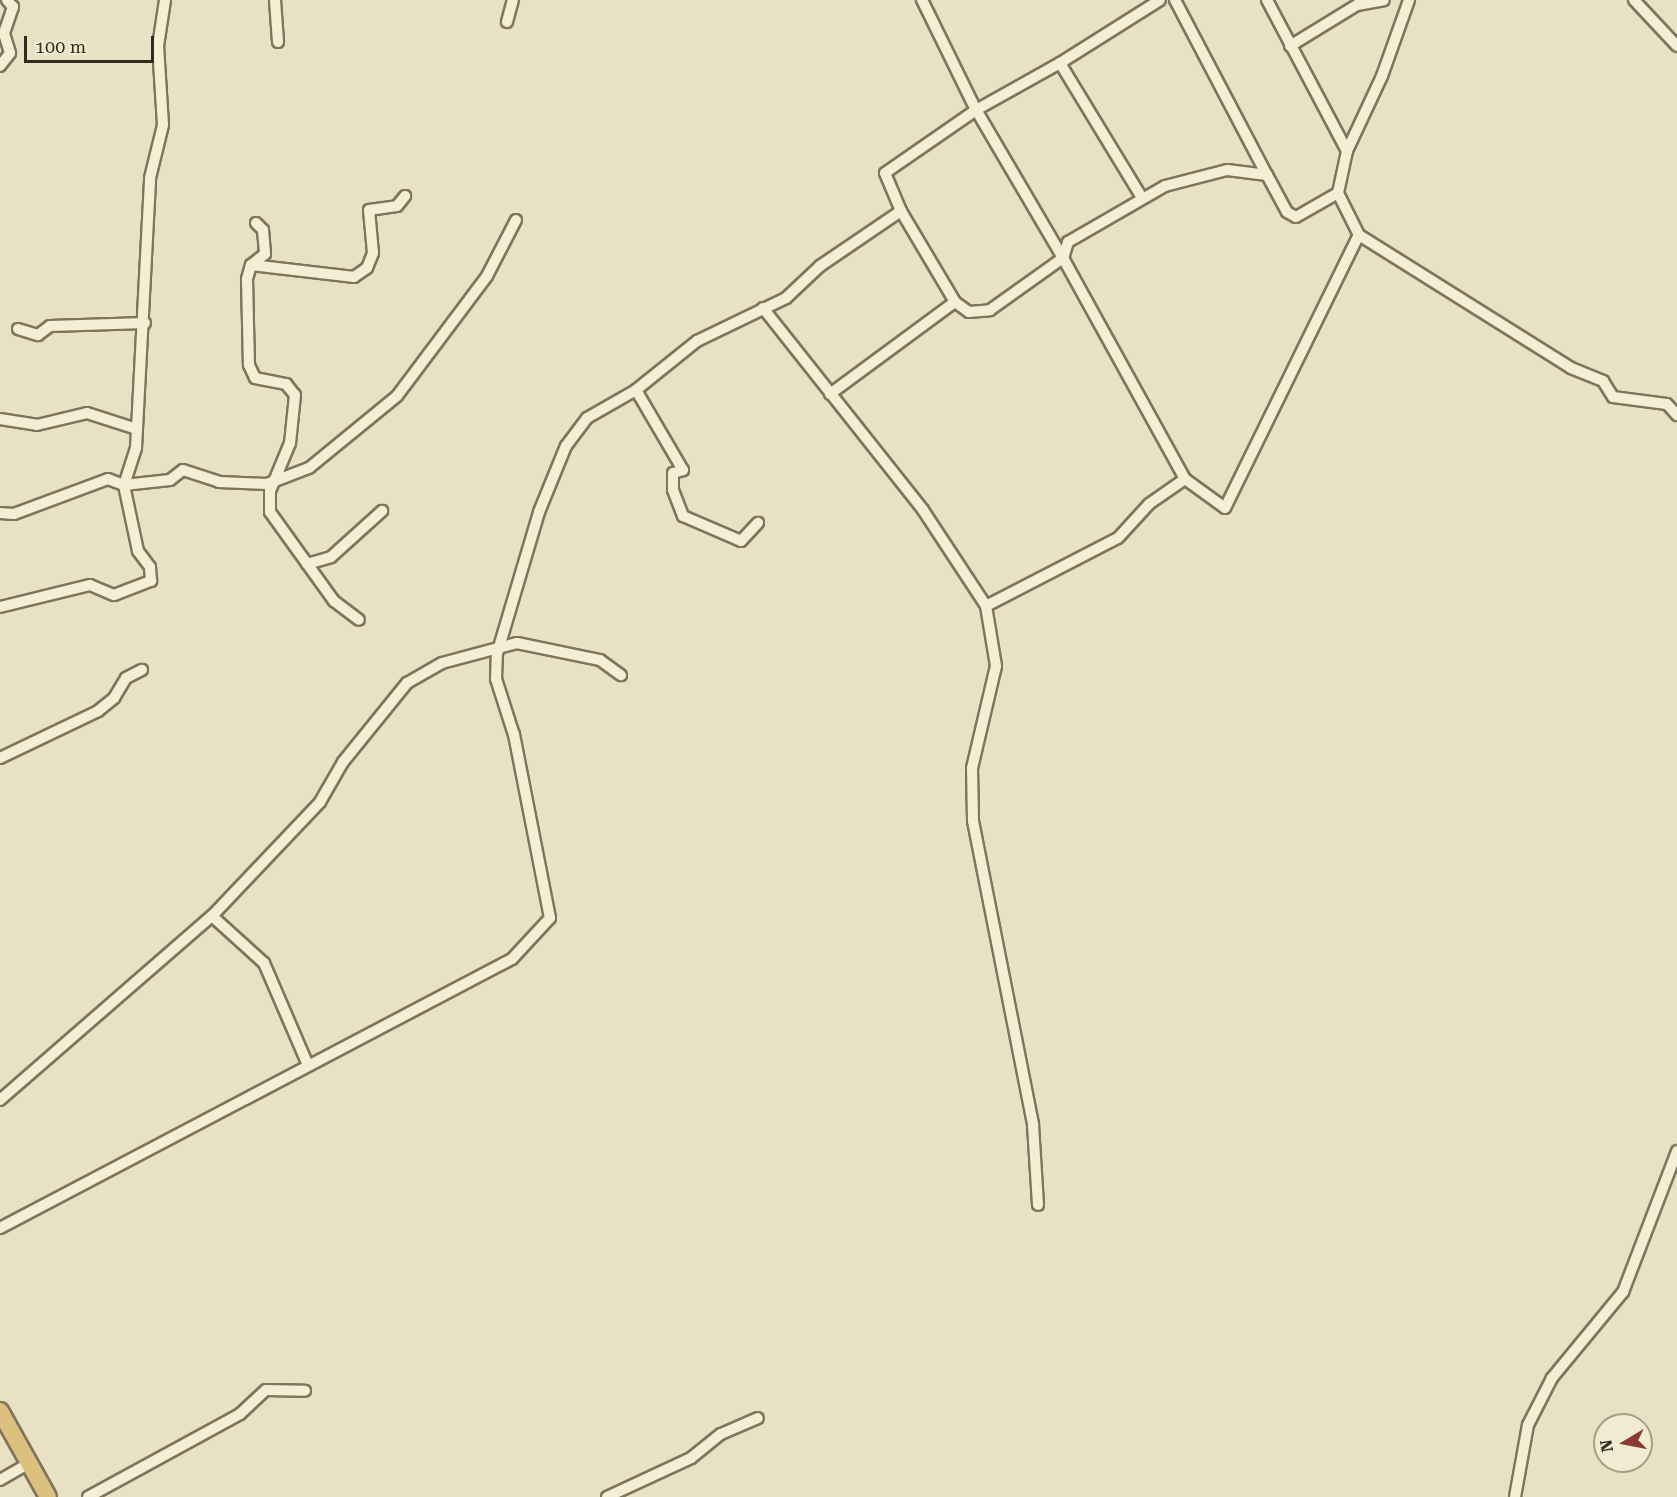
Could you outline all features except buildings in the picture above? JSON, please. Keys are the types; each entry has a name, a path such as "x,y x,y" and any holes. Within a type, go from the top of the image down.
{"highway":[{"path":"0,1411 48,1497"}],"street":[{"path":"0,66 10,53 3,33 12,7 7,0"},
{"path":"0,607 90,585 114,595 147,585 152,574 138,551 124,485 136,448 134,428 145,323 150,178 164,116 158,46 165,0"},
{"path":"275,0 278,42"},
{"path":"507,22 513,0"},
{"path":"922,0 975,110 1063,258 1185,478 1225,508 1359,235"},
{"path":"1160,0 1060,63 975,110 885,173 901,211 955,302 969,312 990,310 1063,258 1068,242 1142,198 1227,170 1267,175"},
{"path":"1175,0 1287,212 1296,217 1338,193"},
{"path":"1267,0 1347,151"},
{"path":"1290,46 1357,4 1384,0"},
{"path":"1409,0 1347,151 1338,193 1359,235 1571,368 1603,381 1613,398 1667,404 1677,414"},
{"path":"1634,0 1677,46"},
{"path":"1060,63 1142,198"},
{"path":"251,265 354,277 367,268 373,253 369,210 397,206 405,196"},
{"path":"0,1228 307,1063 512,959 550,918 514,735 496,679 500,644 531,533 566,446 587,418 636,390 697,341 786,298 820,266 901,211"},
{"path":"0,513 14,514 108,479 124,485 170,480 183,470 236,484 277,482 309,468 397,396 488,276 516,220"},
{"path":"251,265 265,254 263,230 256,223"},
{"path":"251,265 252,374 286,384 296,395 290,443 277,482 270,491 270,512 334,601 359,620"},
{"path":"831,394 955,302"},
{"path":"763,308 922,510 986,606 996,666 972,768 973,821 1033,1125 1038,1205"},
{"path":"18,329 38,335 50,326 145,323"},
{"path":"636,390 683,470 673,473 673,490 683,516 741,541 758,523"},
{"path":"0,419 36,424 87,413 134,428"},
{"path":"986,606 1118,538 1149,504 1185,478"},
{"path":"307,564 331,557 382,511"},
{"path":"0,1100 212,916 320,802 343,762 407,683 442,663 500,644 568,652 600,660 621,675"},
{"path":"0,758 98,711 114,698 126,678 142,670"},
{"path":"212,916 264,963 307,1063"},
{"path":"1515,1497 1528,1425 1552,1378 1623,1292 1677,1151"},
{"path":"88,1497 240,1414 266,1390 305,1391"},
{"path":"607,1497 691,1458 721,1434 758,1418"},
{"path":"0,1480 30,1463"}]}
